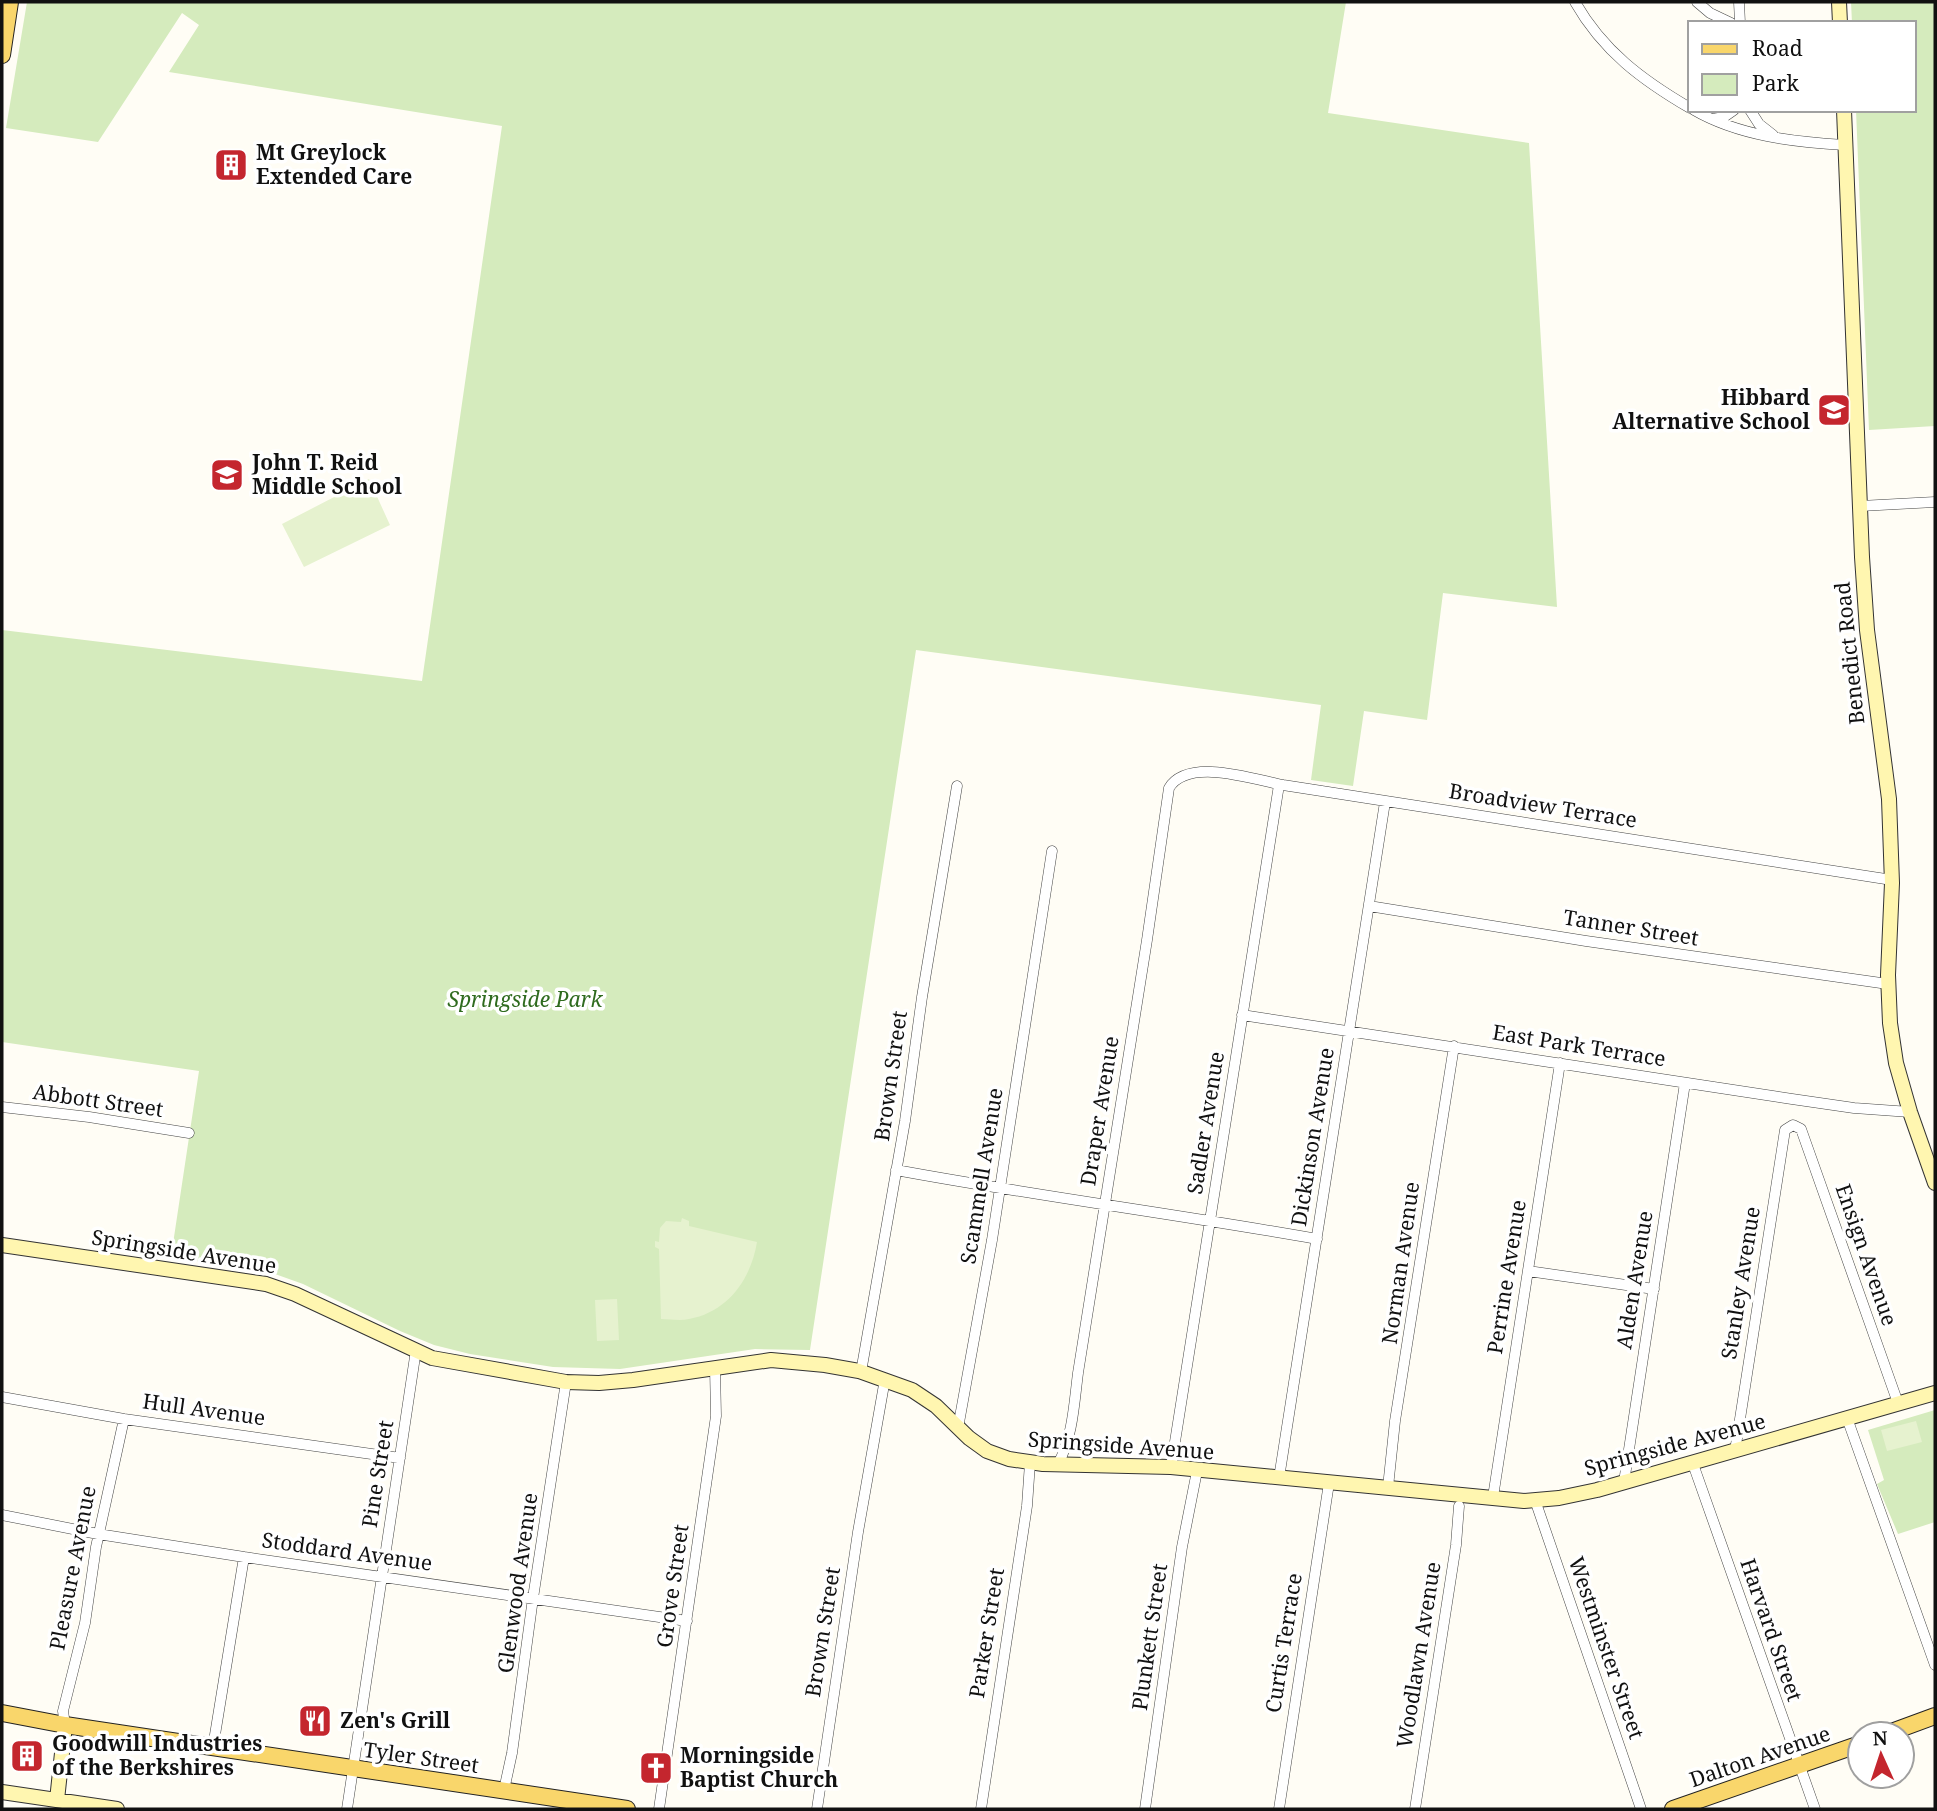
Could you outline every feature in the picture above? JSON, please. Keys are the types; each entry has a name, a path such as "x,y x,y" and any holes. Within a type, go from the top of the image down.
{"main road":[{"path":"2,55 10,2"},
{"name":"Tyler Street","path":"2,1713 65,1725 627,1809"},
{"path":"1916,1723 1935,1716"},
{"name":"Dalton Avenue","path":"1674,1809 1846,1749"}],"street":[{"path":"1575,2 1586,21 1620,61 1688,107"},
{"path":"1697,2 1710,13 1727,21"},
{"path":"1740,2 1740,21"},
{"path":"1839,2 1840,21"},
{"path":"1697,112 1710,120 1776,138 1845,145"},
{"path":"1710,120 1724,117 1731,112"},
{"path":"1751,112 1759,124 1776,138"},
{"name":"Benedict Road","path":"1844,112 1867,630 1889,799 1892,880 1888,985 1893,1045 1910,1112 1935,1183"},
{"path":"1860,506 1935,502"},
{"name":"Broadview Terrace","path":"1188,773 1209,772 1385,802 1892,880"},
{"name":"Draper Avenue","path":"1058,1464 1068,1442 1072,1418 1169,788 1174,779 1188,773"},
{"name":"Sadler Avenue","path":"1171,1468 1279,785"},
{"name":"Brown Street","path":"862,1372 957,786"},
{"name":"Dickinson Avenue","path":"1279,1478 1385,802"},
{"name":"Scammell Avenue","path":"958,1428 975,1343 1052,851"},
{"name":"Tanner Street","path":"1369,906 1888,985"},
{"name":"East Park Terrace","path":"1242,1015 1854,1108 1910,1112"},
{"name":"Norman Avenue","path":"1388,1487 1395,1421 1454,1046"},
{"name":"Perrine Avenue","path":"1493,1497 1560,1063"},
{"name":"Alden Avenue","path":"1624,1482 1685,1083"},
{"name":"Abbott Street","path":"2,1107 189,1133"},
{"name":"Ensign Avenue","path":"1793,1125 1801,1129 1898,1403"},
{"name":"Stanley Avenue","path":"1735,1451 1785,1130 1793,1125"},
{"path":"896,1170 1317,1239"},
{"name":"Springside Avenue","path":"2,1245 265,1283 443,1360 566,1381 599,1383 633,1380 771,1360 825,1365 862,1372 912,1390 936,1406 987,1451 1009,1460 1030,1463 1171,1468 1535,1500 1559,1498 1693,1464 1935,1392"},
{"path":"1528,1271 1654,1289"},
{"name":"Pine Street","path":"347,1809 416,1350"},
{"name":"Grove Street","path":"659,1809 716,1416 715,1368"},
{"name":"Brown Street","path":"817,1809 858,1532 885,1379"},
{"name":"Glenwood Avenue","path":"504,1790 518,1718 566,1381"},
{"name":"Hull Avenue","path":"2,1397 124,1419 400,1458"},
{"path":"1847,1418 1935,1665"},
{"name":"Pleasure Avenue","path":"65,1725 63,1711 85,1623 99,1534 124,1419"},
{"name":"Parker Street","path":"981,1809 1027,1506 1030,1463"},
{"name":"Harvard Street","path":"1693,1464 1815,1809"},
{"name":"Plunkett Street","path":"1145,1809 1182,1547 1196,1471"},
{"name":"Curtis Terrace","path":"1279,1809 1329,1483"},
{"name":"Westminster Street","path":"1535,1500 1641,1809"},
{"name":"Woodlawn Avenue","path":"1415,1809 1459,1506"},
{"name":"Stoddard Avenue","path":"2,1515 99,1534 244,1557 687,1622"},
{"path":"212,1747 244,1557"},
{"path":"57,1800 65,1725"},
{"path":"2,1792 78,1806 117,1809"}],"green space":[{"name":"Springside Park","path":"27,2 1346,2 1328,113 1529,143 1557,607 1443,593 1427,720 1364,711 1353,786 1311,780 1321,705 916,650 810,1350 755,1349 620,1369 553,1367 470,1354 434,1345 303,1284 275,1274 171,1257 199,1071 2,1042 2,630 422,681 502,126 169,72 199,25 182,13 98,142 6,128"},
{"path":"1851,2 1935,2 1935,426 1869,430 1856,112 1916,112 1916,21 1852,21"},
{"path":"369,479 390,525 304,567 282,524"},
{"path":"682,1218 689,1221 689,1226 757,1242 743,1281 726,1301 703,1315 689,1319 661,1319 659,1249 655,1247 655,1241 659,1242 660,1228 666,1221 681,1222"},
{"path":"617,1299 619,1340 597,1341 595,1300"},
{"path":"1935,1410 1935,1522 1898,1534 1877,1484 1884,1480 1868,1430"},
{"path":"1916,1421 1922,1442 1887,1451 1881,1430"}],"place":[{"name":"Mt Greylock Extended Care","path":"231,165"},
{"name":"Hibbard Alternative School","path":"1834,410"},
{"name":"John T. Reid Middle School","path":"227,475"},
{"name":"Zen's Grill","path":"315,1721"},
{"name":"Goodwill Industries of the Berkshires","path":"27,1756"},
{"name":"Morningside Baptist Church","path":"656,1768"}]}
